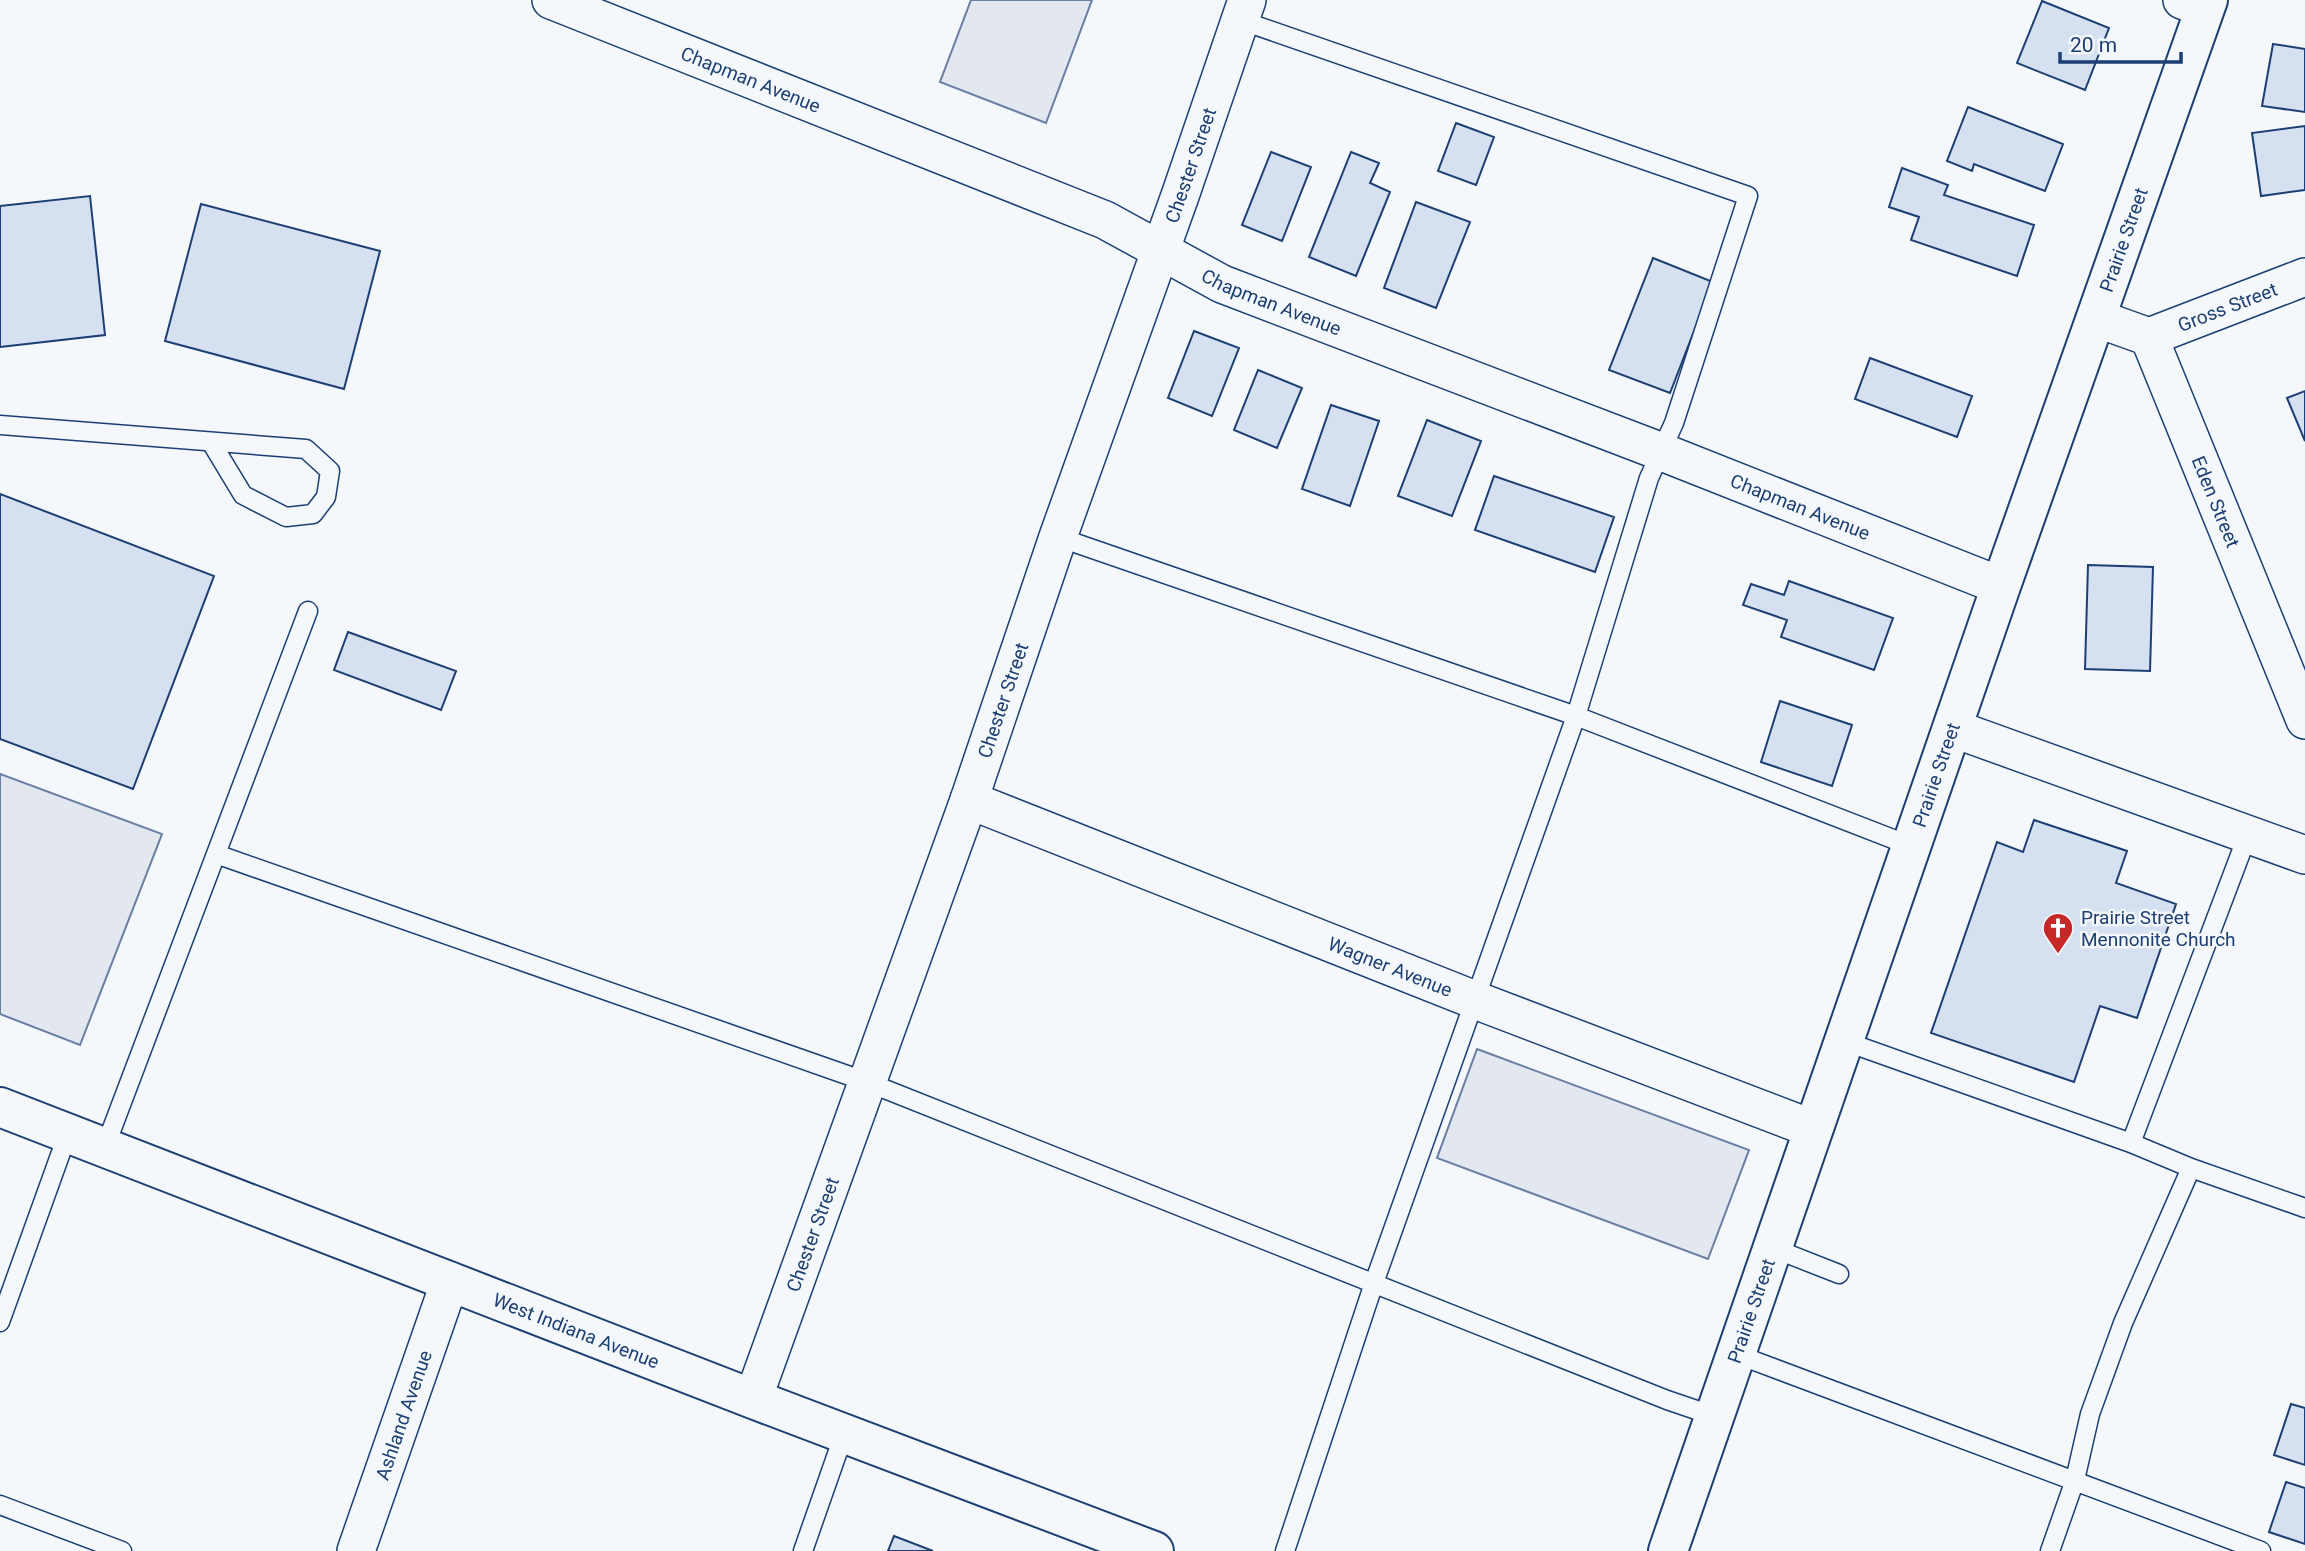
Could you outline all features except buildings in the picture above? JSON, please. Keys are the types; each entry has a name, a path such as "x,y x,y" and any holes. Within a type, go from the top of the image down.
{"main road":[{"name":"Prairie Street","path":"1668,1551 2096,318 2198,3"},
{"name":"West Indiana Avenue","path":"0,1107 753,1399 1154,1551"}],"street":[{"name":"Chapman Avenue","path":"551,0 1105,220 1222,284 1662,452 2001,586"},
{"name":"Chester Street","path":"753,1399 969,800 1243,10"},
{"name":"Gross Street","path":"2149,337 2305,278"},
{"path":"2096,318 2149,337"},
{"name":"Eden Street","path":"2149,337 2297,678 2305,720"},
{"path":"1952,728 2305,855"},
{"name":"Wagner Avenue","path":"969,800 1475,1000 1814,1129"},
{"name":"Ashland Avenue","path":"356,1551 450,1281"}],"lane":[{"path":"1243,10 1748,196 1674,423 1649,478 1576,716 1374,1283 1285,1551"},
{"path":"0,425 306,449 330,471 327,497 313,514 286,517 243,495 211,442"},
{"path":"1058,537 1576,716 1911,846"},
{"path":"105,1147 309,611"},
{"path":"2131,1143 2248,834"},
{"path":"216,854 867,1082 1667,1400 1714,1416"},
{"path":"1844,1041 2305,1208"},
{"path":"0,1322 68,1133"},
{"path":"2050,1551 2075,1480 2090,1414 2123,1323 2190,1168"},
{"path":"1773,1248 1839,1274"},
{"path":"1736,1354 2261,1551"},
{"path":"803,1551 844,1434"},
{"path":"0,1505 122,1551"}],"shaded area":[{"path":"971,0 1092,0 1046,123 940,82"},
{"path":"0,774 162,834 80,1045 0,1014"},
{"path":"1477,1049 1749,1150 1708,1259 1437,1158"}],"place":[{"name":"Prairie Street Mennonite Church","path":"2058,955"}]}
